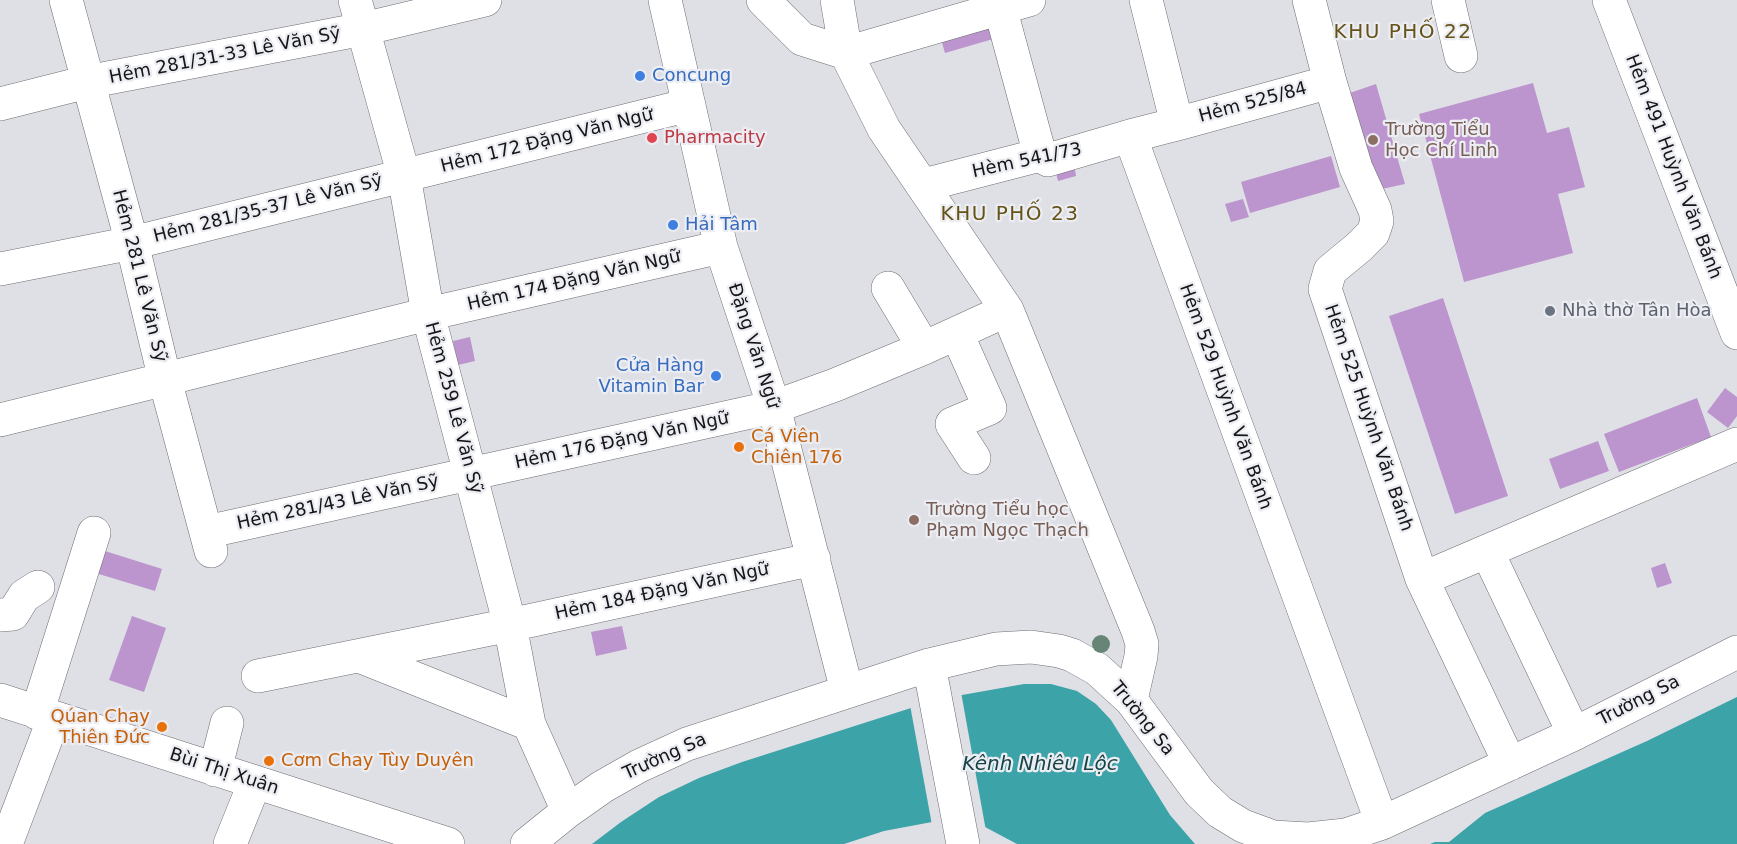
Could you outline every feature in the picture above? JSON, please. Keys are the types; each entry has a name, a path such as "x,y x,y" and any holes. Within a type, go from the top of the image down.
{"street":[{"name":"Hẻm 281 Lê Văn Sỹ","path":"66,0 132,243 208,542"},
{"name":"Hẻm 281/31-33 Lê Văn Sỹ","path":"0,104 359,14 485,0"},
{"name":"Đặng Văn Ngữ","path":"665,0 721,247 774,407 847,691"},
{"path":"763,0 802,39 846,53 1009,2 1040,155"},
{"path":"837,0 846,53 884,129 1007,310 1138,631 1142,644 1141,656 1131,700"},
{"path":"1130,136 1177,124 1146,0"},
{"name":"Hẻm 525 Huỳnh Văn Bánh","path":"1309,0 1330,82 1356,168 1375,210 1377,221 1373,233 1330,271 1325,289 1422,579 1510,764"},
{"path":"1448,0 1461,56"},
{"name":"Hẻm 491 Huỳnh Văn Bánh","path":"1609,0 1737,333"},
{"name":"Hẻm 259 Lê Văn Sỹ","path":"359,14 404,176 428,314 510,625 530,724 567,811"},
{"name":"Hẻm 525/84","path":"1177,124 1330,82"},
{"name":"Hẻm 172 Đặng Văn Ngữ","path":"404,176 689,105"},
{"name":"Hèm 541/73","path":"924,185 1040,155 1048,160 1130,136"},
{"name":"Hẻm 529 Huỳnh Văn Bánh","path":"1130,136 1382,823"},
{"name":"Hẻm 281/35-37 Lê Văn Sỹ","path":"0,269 132,243 404,176"},
{"name":"Hẻm 174 Đặng Văn Ngữ","path":"0,420 428,314 721,247"},
{"path":"888,288 924,348"},
{"name":"Hẻm 176 Đặng Văn Ngữ","path":"470,474 774,407 836,385 957,334 1007,310"},
{"path":"957,334 990,408 952,424 974,458"},
{"path":"1422,579 1737,444"},
{"name":"Hẻm 281/43 Lê Văn Sỹ","path":"208,542 470,474"},
{"path":"6,844 46,715 94,533"},
{"path":"1487,551 1574,734"},
{"name":"Hẻm 184 Đặng Văn Ngữ","path":"258,676 510,625 814,559"},
{"path":"0,615 13,614 24,596 38,587"},
{"name":"Trường Sa","path":"527,844 567,811 602,787 639,766 687,744 929,665 966,655 1012,647 1059,651 1072,655 1097,669 1131,700 1199,792 1220,812 1243,826 1273,837 1308,839 1346,835 1382,823 1510,764 1737,652"},
{"path":"359,656 530,724"},
{"path":"929,665 962,838"},
{"name":"Bùi Thị Xuân","path":"0,700 448,844"},
{"path":"215,770 227,723"},
{"path":"230,844 255,782"}],"water":[{"name":"Kênh Nhiêu Lộc","path":"1024,684 1051,684 1077,691 1096,704 1111,720 1170,815 1195,844 1017,844 985,827 932,822 884,831 844,844 592,844 659,797 699,778 742,762 911,708 962,695"},
{"path":"1737,697 1737,844 1430,844 1449,842 1485,813 1647,741"}],"pier":[{"path":"961,692 986,831 932,825 910,705"}],"building":[{"path":"993,13 1000,37 945,53 938,29"},
{"path":"1533,83 1547,133 1569,127 1585,187 1558,194 1573,253 1464,282 1419,114"},
{"name":"Trường Tiểu Học Chí Linh","path":"1376,84 1405,184 1368,192 1341,96"},
{"path":"1331,156 1340,187 1250,213 1241,182"},
{"path":"1074,164 1076,176 1058,181 1055,169"},
{"path":"1243,199 1249,217 1231,222 1225,204"},
{"path":"1443,298 1508,496 1455,514 1389,316"},
{"path":"470,337 475,361 458,365 453,341"},
{"path":"1725,388 1737,397 1737,416 1728,428 1707,412"},
{"path":"1697,398 1711,437 1619,472 1604,434"},
{"path":"1598,441 1609,471 1560,489 1549,459"},
{"path":"86,545 162,569 155,591 79,568"},
{"path":"1665,563 1672,583 1657,588 1651,568"},
{"path":"132,616 166,628 144,692 109,680"},
{"path":"622,626 627,649 596,656 591,632"}],"place":[{"name":"Concung","path":"640,76"},
{"name":"Pharmacity","path":"652,138"},
{"name":"Trường Tiểu Học Chí Linh","path":"1373,140"},
{"name":"Hải Tâm","path":"673,225"},
{"name":"Nhà thờ Tân Hòa","path":"1550,311"},
{"name":"Cửa Hàng Vitamin Bar","path":"716,376"},
{"name":"Cá Viên Chiên 176","path":"739,447"},
{"name":"Trường Tiểu học Phạm Ngọc Thạch","path":"914,520"},
{"name":"Qúan Chay Thiên Đức","path":"162,727"},
{"name":"Cơm Chay Tùy Duyên","path":"269,761"}],"district":[{"name":"KHU PHỐ 22","path":"1403,33"},
{"name":"KHU PHỐ 23","path":"1010,215"}]}
